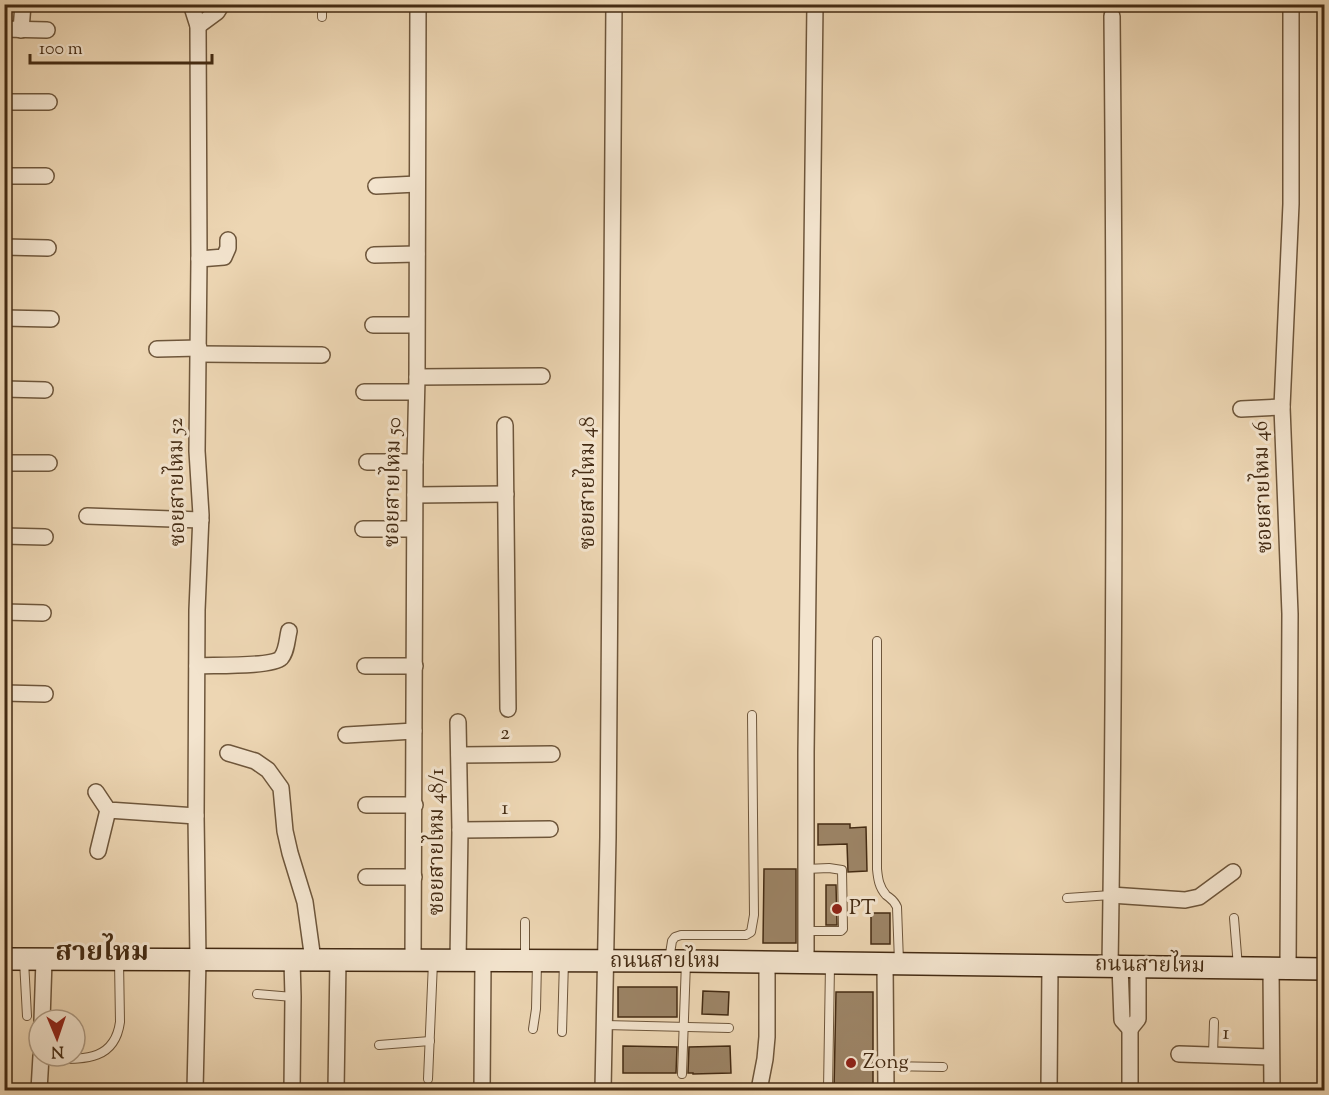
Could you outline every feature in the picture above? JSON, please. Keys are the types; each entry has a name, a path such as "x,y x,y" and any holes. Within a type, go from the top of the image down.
{"main road":[{"name":"ถนนสายไหม","path":"24,960 678,961 1324,969"}],"street":[{"path":"21,30 23,4"},
{"name":"ซอยสายไหม 52","path":"191,4 198,26 200,259 197,451 201,520 197,610 198,960 195,1090"},
{"path":"198,26 217,12 222,4"},
{"name":"ซอยสายไหม 50","path":"418,4 414,877 423,961"},
{"name":"ซอยสายไหม 48","path":"603,1090 607,962 614,4"},
{"path":"806,963 806,752 815,4"},
{"name":"ซอยสายไหม 46","path":"1272,1090 1271,1057 1279,968 1290,614 1282,407 1291,204 1291,4"},
{"path":"1112,16 1114,218 1111,895 1122,966 1138,1019 1130,1029 1130,1090"},
{"path":"4,29 47,30"},
{"path":"4,102 49,102"},
{"path":"4,176 46,177"},
{"path":"376,186 417,184"},
{"path":"200,259 224,257 228,248 228,240"},
{"path":"4,247 48,248"},
{"path":"374,255 417,254"},
{"path":"4,318 51,319"},
{"path":"373,325 416,325"},
{"path":"157,349 321,355"},
{"path":"364,392 416,384 542,376"},
{"path":"4,389 45,390"},
{"path":"1241,409 1282,407"},
{"path":"505,425 508,709"},
{"path":"367,462 415,462"},
{"path":"4,463 49,463"},
{"path":"415,495 506,494"},
{"path":"87,516 201,520"},
{"path":"363,529 414,529"},
{"path":"4,536 45,537"},
{"path":"4,612 43,613"},
{"path":"197,666 276,661 282,657 289,631"},
{"path":"365,666 415,666"},
{"path":"4,693 45,694"},
{"name":"ซอยสายไหม 48/1","path":"458,722 460,830 458,962"},
{"path":"346,735 414,731"},
{"path":"228,753 255,761 268,770 281,788 285,831 305,902 302,960 293,997 292,1090"},
{"name":"2","path":"459,755 552,754"},
{"path":"96,792 108,810 98,850"},
{"path":"366,805 415,805"},
{"path":"108,810 196,816"},
{"name":"1","path":"460,830 550,829"},
{"path":"1111,895 1192,899 1199,897 1233,872"},
{"path":"366,878 414,877"},
{"path":"24,960 33,1008"},
{"path":"336,1090 338,960"},
{"path":"482,1090 483,962"},
{"path":"759,1090 767,1037 767,963"},
{"path":"885,1090 892,964"},
{"path":"1049,1090 1050,965"},
{"name":"1","path":"1179,1054 1271,1057"},
{"path":"39,1090 40,1068"}],"lane":[{"path":"322,4 322,17"},
{"path":"877,641 877,869 881,888 897,907 892,964"},
{"path":"682,1074 685,1027 678,961 672,941 681,935 746,935 751,932 754,915 752,715"},
{"path":"806,869 842,870 844,915 841,931 806,931"},
{"path":"1067,898 1111,895"},
{"path":"1234,918 1238,967"},
{"path":"525,922 536,1010 533,1029"},
{"path":"87,1058 109,1049 119,1032 119,960"},
{"path":"423,961 430,1041 428,1079"},
{"path":"562,1032 564,961"},
{"path":"828,1090 830,964"},
{"path":"257,994 293,997"},
{"path":"1213,1055 1214,1022"},
{"path":"605,1025 729,1028"},
{"path":"379,1045 430,1041"},
{"path":"885,1066 944,1067"}],"building":[{"path":"818,824 850,824 850,828 866,827 867,871 848,872 847,844 818,845"},
{"path":"764,869 796,869 796,943 763,943"},
{"path":"826,885 836,885 837,925 826,925"},
{"path":"871,913 890,913 890,944 871,944"},
{"path":"618,987 677,987 677,1017 618,1017"},
{"path":"703,991 729,992 728,1015 702,1014"},
{"path":"836,992 873,992 873,1090 834,1090"},
{"path":"623,1046 677,1047 676,1073 623,1073"},
{"path":"730,1046 731,1073 688,1073 689,1047"}],"place":[{"name":"PT","path":"837,909"},
{"name":"Zong","path":"851,1063"}],"district":[{"name":"สายไหม","path":"102,953"}]}
